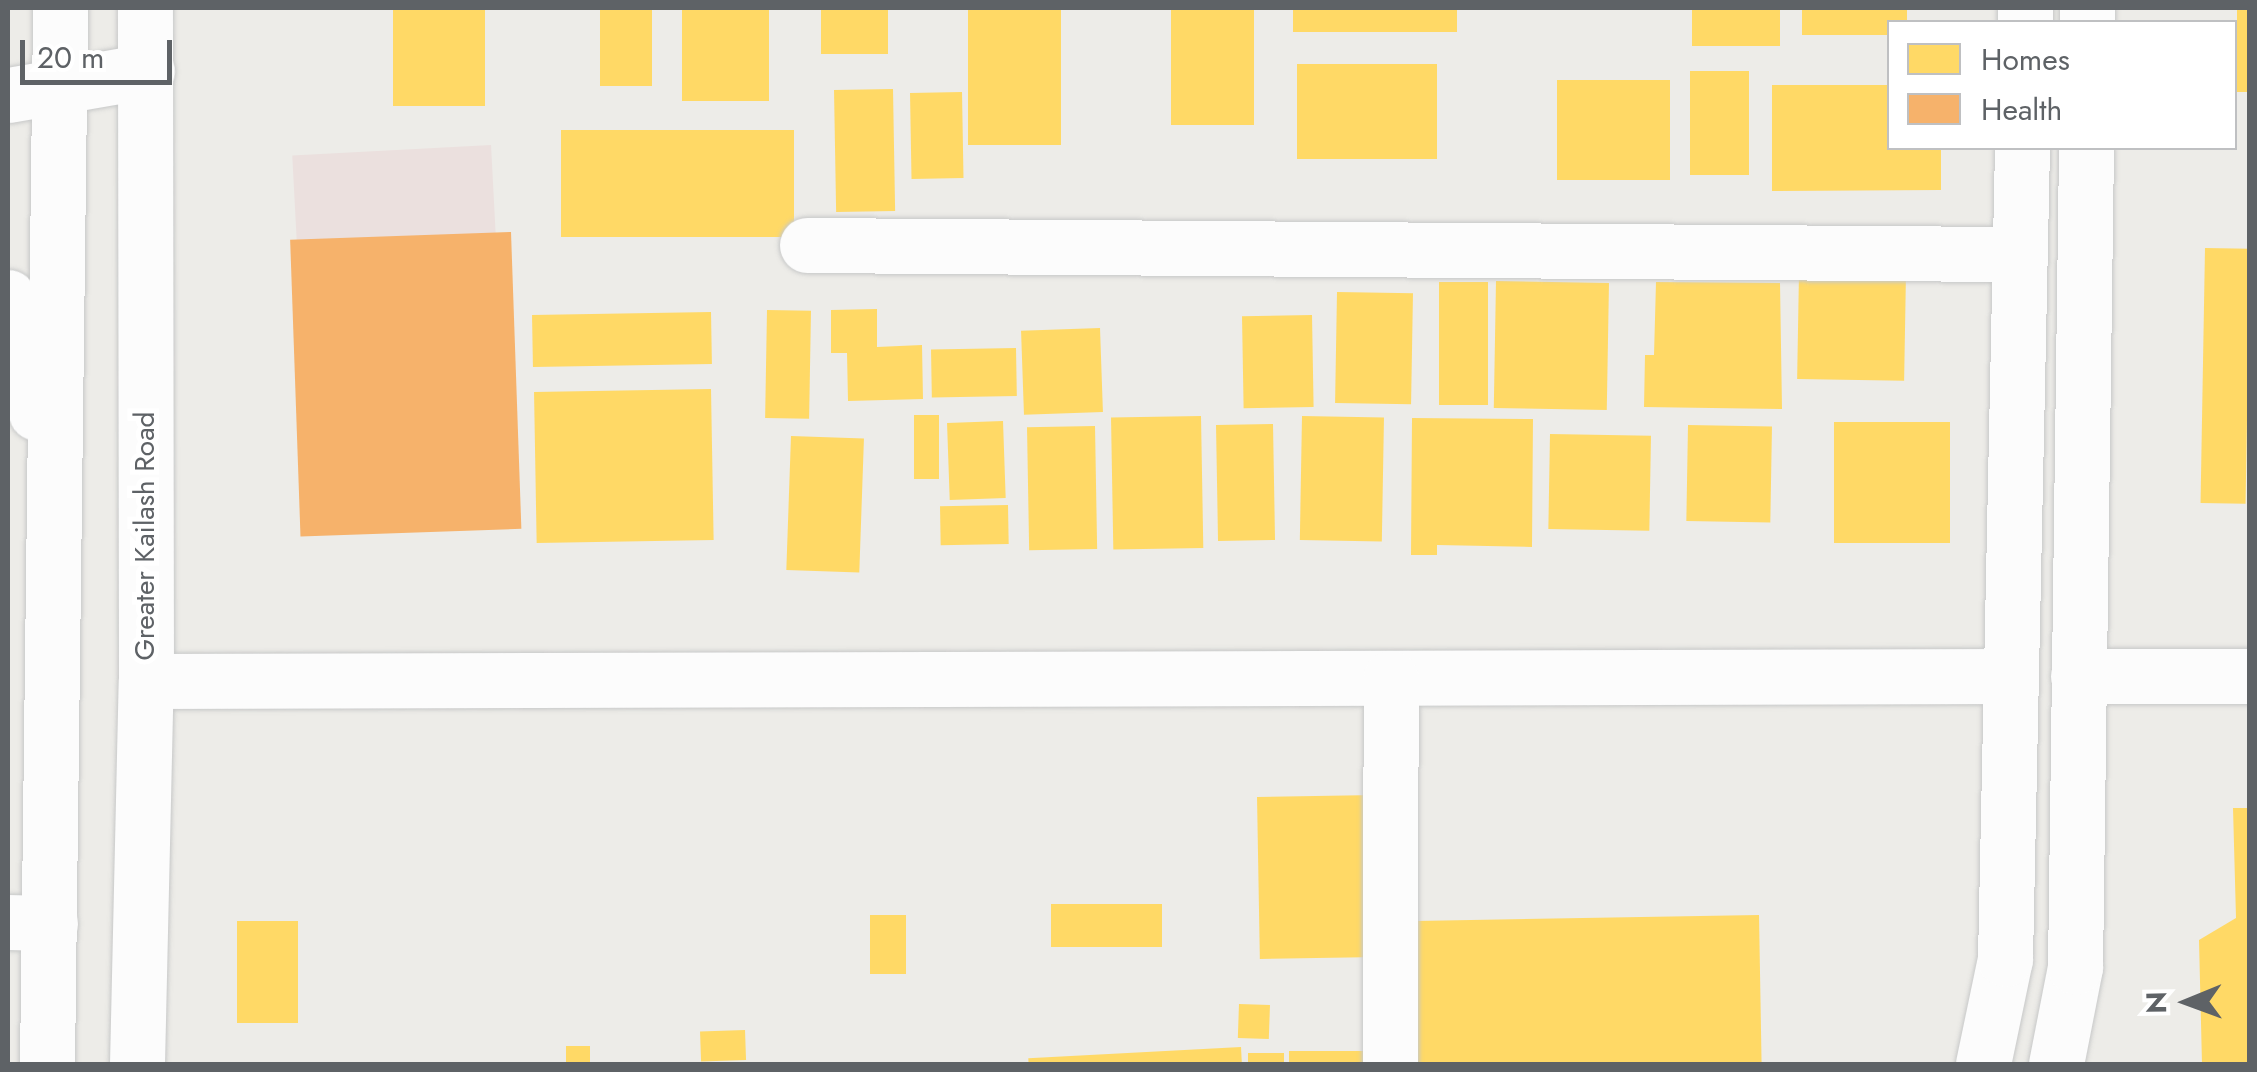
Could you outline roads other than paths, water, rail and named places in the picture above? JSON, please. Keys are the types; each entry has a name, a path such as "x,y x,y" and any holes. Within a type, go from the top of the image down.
{"main road":[{"path":"48,1064 29,923 54,484 62,90 60,8"},
{"name":"Greater Kailash Road","path":"137,1064 146,681 144,8"},
{"path":"8,94 62,90 147,70"},
{"path":"1984,1064 2005,959 2022,150"},
{"path":"2056,1064 2075,967 2086,150"},
{"path":"808,245 2020,254"},
{"path":"8,297 54,484"},
{"path":"146,681 2011,676"},
{"path":"2078,676 2250,676"},
{"path":"1390,678 1390,1064"}]}
